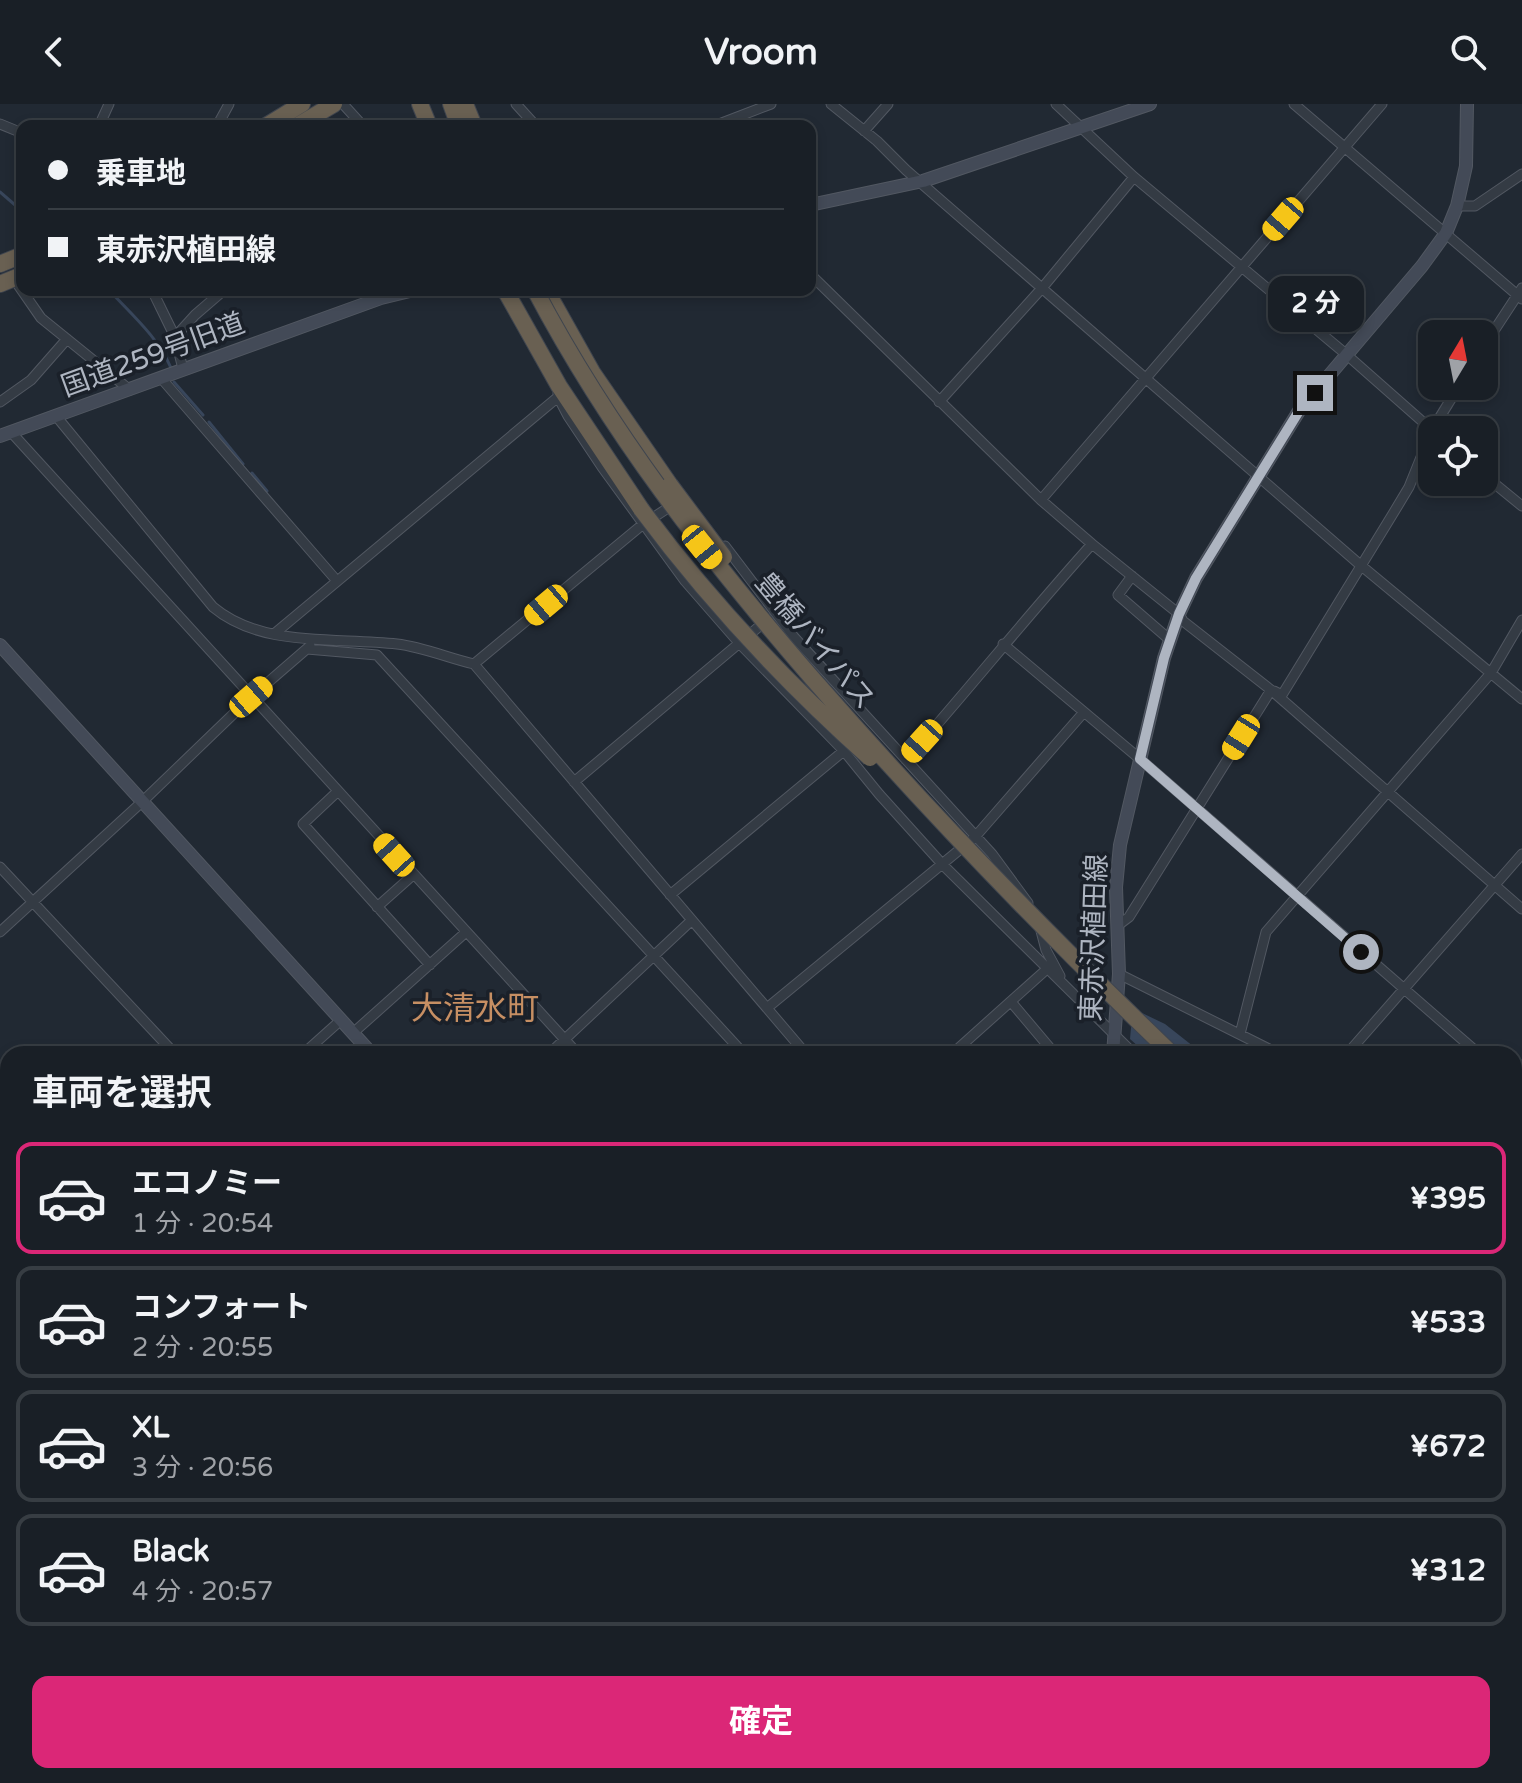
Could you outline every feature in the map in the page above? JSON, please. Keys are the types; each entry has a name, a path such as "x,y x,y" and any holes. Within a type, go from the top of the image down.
{"highway":[{"path":"276,120 302,104"},
{"path":"307,120 334,104"},
{"path":"508,296 558,392 642,517 736,627 809,704 940,820"},
{"name":"豊橋バイパス","path":"538,296 569,354 624,441 684,524 778,638 891,770 1101,986 1164,1046"},
{"path":"549,296 592,372 670,485 767,614 778,638"}],"street":[{"path":"343,104 358,120"},
{"path":"516,104 531,120"},
{"path":"730,120 771,104"},
{"path":"831,104 1360,565 1522,699"},
{"path":"864,131 888,104"},
{"path":"1056,104 1134,177 1418,418"},
{"path":"816,204 923,181 1150,104"},
{"path":"1294,104 1520,294 1498,326"},
{"path":"1041,500 1382,104"},
{"name":"東赤沢植田線","path":"1114,1046 1119,974 1116,887 1120,845 1179,614 1196,578 1299,411 1422,266 1446,233 1457,206 1466,166 1467,104"},
{"path":"1457,206 1475,206 1522,174"},
{"path":"939,402 1043,287 1134,177"},
{"path":"816,280 1041,500 1179,614 1183,621 1271,690 1522,909"},
{"path":"25,296 41,318 130,390"},
{"path":"155,296 175,337 183,369"},
{"path":"175,337 217,296"},
{"name":"国道259号旧道","path":"6,434 389,296"},
{"path":"0,402 31,380 67,339"},
{"path":"592,372 619,399 774,614 1006,871 1036,914 1046,950 1071,991"},
{"path":"161,378 337,581"},
{"path":"274,634 558,392"},
{"path":"56,416 213,607 240,626 309,644 377,655 737,1046"},
{"path":"6,434 571,1046"},
{"path":"1271,690 1282,695 1409,487 1418,465"},
{"path":"1498,486 1522,506"},
{"path":"474,664 642,517 688,496"},
{"path":"642,517 685,581 740,644 844,751 943,865 1124,1046"},
{"path":"906,760 1092,544"},
{"path":"1132,576 1118,595 1170,640"},
{"path":"574,782 774,614"},
{"path":"1240,1034 1266,932 1491,673 1522,620"},
{"path":"0,932 309,644 399,644 474,664 799,1046"},
{"path":"1003,644 1470,1046"},
{"path":"0,645 365,1046"},
{"path":"1117,926 1129,917 1271,690"},
{"path":"767,1008 975,837 1084,712"},
{"path":"670,895 875,727"},
{"path":"337,792 303,824 430,965"},
{"path":"1354,1046 1522,854"},
{"path":"0,867 168,1046"},
{"path":"377,907 413,875"},
{"path":"558,1046 692,920"},
{"path":"353,1033 465,933"},
{"path":"961,1046 1048,968"},
{"path":"1119,974 1263,1046"},
{"path":"1012,1003 1048,1046"},
{"path":"312,1046 341,1020"}],"water":[{"path":"1140,1012 1165,1024 1193,1046 1138,1046 1130,1039 1132,1017"}],"waterway":[{"path":"0,192 16,206"},
{"path":"115,296 152,336 171,368"},
{"path":"174,382 203,415"},
{"path":"209,422 243,464"},
{"path":"252,473 267,491"}],"district":[{"name":"大清水町","path":"475,1009"}],"route":[{"path":"1315,393 1299,411 1196,578 1179,614 1164,658 1140,759 1361,952"}]}
